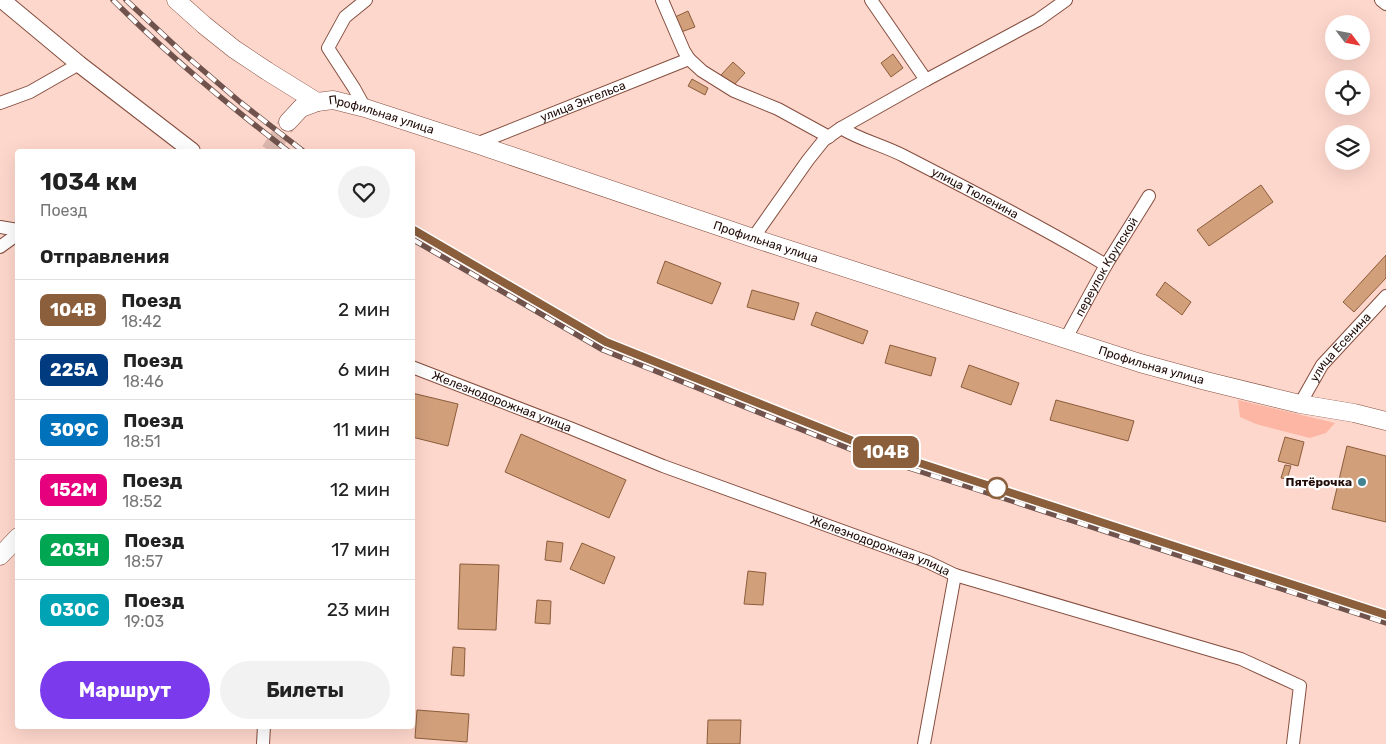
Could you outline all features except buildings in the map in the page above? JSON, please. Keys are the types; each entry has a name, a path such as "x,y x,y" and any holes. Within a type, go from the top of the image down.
{"main road":[{"name":"Профильная улица","path":"176,0 234,49 317,102 333,100 365,108 754,238 1140,363 1300,404 1354,413 1386,422"},
{"path":"288,122 301,108 317,102"},
{"path":"0,556 15,540"}],"street":[{"path":"2,0 79,64 189,149"},
{"path":"365,108 328,48 345,17 366,0"},
{"path":"662,0 684,51 689,59 702,71 734,91 778,109 829,136"},
{"path":"871,0 926,80"},
{"path":"754,238 808,160 829,136 926,80 1038,20 1066,0"},
{"path":"1381,0 1386,4"},
{"name":"улица Энгельса","path":"476,144 689,59"},
{"path":"0,104 30,92 79,64"},
{"name":"улица Тюленина","path":"841,128 852,135 901,154 1044,229 1106,265"},
{"name":"переулок Крупской","path":"1065,340 1106,265 1149,196"},
{"path":"0,227 15,231"},
{"path":"0,248 15,235"},
{"name":"улица Есенина","path":"1300,404 1322,365 1386,296"},
{"name":"Железнодорожная улица","path":"415,369 570,428 663,466 928,562 955,575 1241,659 1300,686 1293,744"},
{"path":"924,744 955,575"},
{"path":"263,744 264,729"}],"shaded area":[{"path":"1238,400 1335,423 1326,433 1310,438 1256,424 1240,417"}],"tunnel":[{"path":"271,149 288,122"}],"railway":[{"path":"113,0 198,78 286,149"},
{"path":"126,0 184,54 240,102 300,149"},
{"path":"415,231 606,342 858,443 1386,615"},
{"path":"415,241 603,350 855,451 1386,623"}],"train":[{"name":"104В","path":"415,231 606,342 858,443 1386,615"}],"place":[{"name":"Пятёрочка","path":"1362,482"}]}
